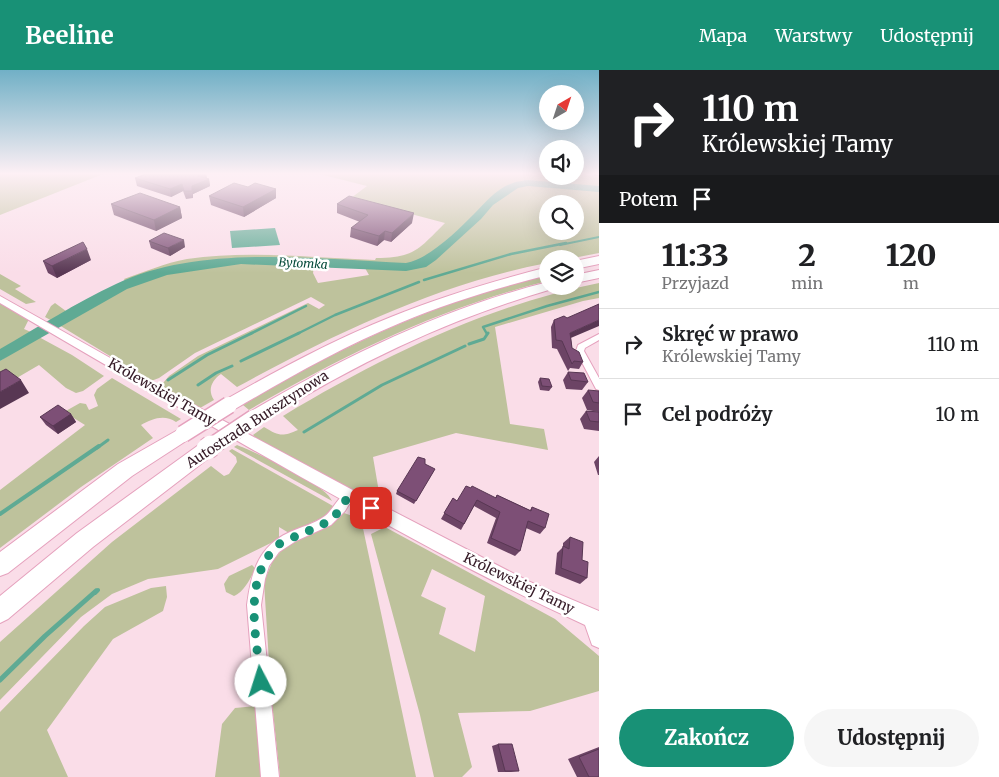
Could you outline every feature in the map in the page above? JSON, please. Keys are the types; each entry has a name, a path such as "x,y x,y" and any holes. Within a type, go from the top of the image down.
{"highway":[{"path":"584,263 599,260"},
{"name":"Autostrada Bursztynowa","path":"0,565 125,470 229,405 331,348 380,326 461,295 539,273"},
{"path":"584,277 599,274"},
{"name":"Autostrada Bursztynowa","path":"0,611 85,540 207,449 304,387 391,342 480,306 539,289"}],"street":[{"name":"Królewskiej Tamy","path":"0,299 62,333 173,399 348,496 524,588 596,620"},
{"path":"599,338 582,347 580,351 599,387"},
{"path":"270,777 254,605 256,585 268,556 280,544 329,521 339,512 348,496"},
{"path":"596,620 599,638"}],"shaded area":[{"path":"0,207 20,207 0,215"},
{"path":"385,207 539,207 539,240 584,240 584,207 599,207 599,253 584,256 584,250 539,250 539,265 506,272 426,297 311,348 237,387 221,374 215,379 211,389 214,400 200,408 164,388 163,383 169,376 198,356 308,303 319,309 325,305 311,297 195,353 159,378 151,381 59,325 119,290 159,275 184,270 267,262 332,266 314,267 313,273 318,283 369,275 365,268 376,269 375,264 292,259 263,258 207,261 153,272 74,310 70,308 125,281 124,279 187,259 210,256 281,255 375,260 376,258 389,258 408,254 429,239 445,223"},
{"path":"275,228 280,245 232,248 230,231"},
{"path":"0,274 21,286 15,289 36,302 26,304 0,289"},
{"path":"539,277 539,283 468,305 393,335 321,370 249,410 243,405 352,345 428,312"},
{"path":"599,283 599,298 495,327 510,424 544,429 548,450 456,433 373,457 380,498 376,502 262,444 253,435 264,427 281,434 288,434 298,430 283,416 396,354 435,336 516,305 550,295 584,295 584,287"},
{"path":"0,303 29,319 24,329 33,333 13,342 0,351"},
{"path":"55,303 70,314 54,322 45,317 51,306"},
{"path":"37,336 72,355 104,376 83,391 76,393 66,388 39,365 15,379 0,382 0,361"},
{"path":"112,378 181,419 176,422 167,418 158,418 141,425 153,438 81,487 0,548 0,490 85,425 64,412 80,403 86,404 89,410 98,406 94,395 97,389"},
{"path":"237,445 273,461 304,478 327,494 332,501 234,447"},
{"path":"232,449 333,506 326,516 289,533 279,527 279,539 218,569 148,579 112,594 81,617 0,700 0,642 112,542 211,466 224,476 229,474 237,462 236,457 229,451"},
{"path":"344,513 361,519 416,777 280,777 271,694 264,582 273,560 285,547 332,524"},
{"path":"385,527 555,619 599,656 599,691 530,711 458,713 472,767 462,777 434,777 420,715 371,534","holes":["432,569 485,596 475,652 439,634 446,608 421,596"]},
{"path":"252,565 255,568 254,572 241,592 234,596 226,592 224,584 229,576"},
{"path":"166,586 167,597 163,611 113,639 47,730 68,777 0,777 0,712 105,607 151,588"},
{"path":"256,706 262,777 215,777 222,724 235,708"}],"building":[{"path":"119,207 180,207 154,220"},
{"path":"345,207 391,207 414,213 392,233 385,231 379,236 351,228 368,215"},
{"path":"164,233 184,240 168,248 149,241"},
{"path":"83,242 87,249 52,266 43,261"},
{"path":"599,304 599,320 570,333 572,348 579,352 583,362 574,361 572,364 562,341 556,340 554,320 564,316 567,318"},
{"path":"6,369 21,380 0,392 0,372"},
{"path":"568,372 584,373 588,382 571,380"},
{"path":"540,378 549,379 552,387 542,386"},
{"path":"588,390 599,391 599,403 593,402"},
{"path":"58,405 71,414 53,426 40,417"},
{"path":"586,411 599,412 599,422 590,421"},
{"path":"418,457 425,459 425,464 435,469 416,501 397,491"},
{"path":"466,486 471,488 472,486 496,498 497,495 531,511 532,507 549,514 545,528 528,521 520,551 491,538 500,512 477,500 464,524 444,513 453,498 457,501"},
{"path":"570,537 583,542 582,560 588,562 587,578 561,568 563,546 569,549"},
{"path":"498,744 512,744 519,771 505,771"},
{"path":"599,749 599,777 589,777 579,757"}],"waterway":[{"name":"Bytomka","path":"0,356 122,286 165,271 241,260 406,267 421,264 432,257 486,207"},
{"path":"560,245 599,237"},
{"path":"424,280 511,254 566,243"},
{"path":"299,333 335,315 419,282"},
{"path":"487,334 483,327 547,306 599,292"},
{"path":"252,333 306,306"},
{"path":"168,380 207,355 252,333"},
{"path":"241,361 299,333"},
{"path":"469,344 484,339 488,333"},
{"path":"304,432 382,385 465,346"},
{"path":"198,385 216,373 232,366"},
{"path":"97,448 108,440"},
{"path":"0,514 99,446"},
{"path":"95,593 98,590"},
{"path":"0,680 45,636 96,591"}],"route":[{"path":"261,682 254,605 256,585 268,556 280,544 329,521 339,512 348,496 371,508"}]}
